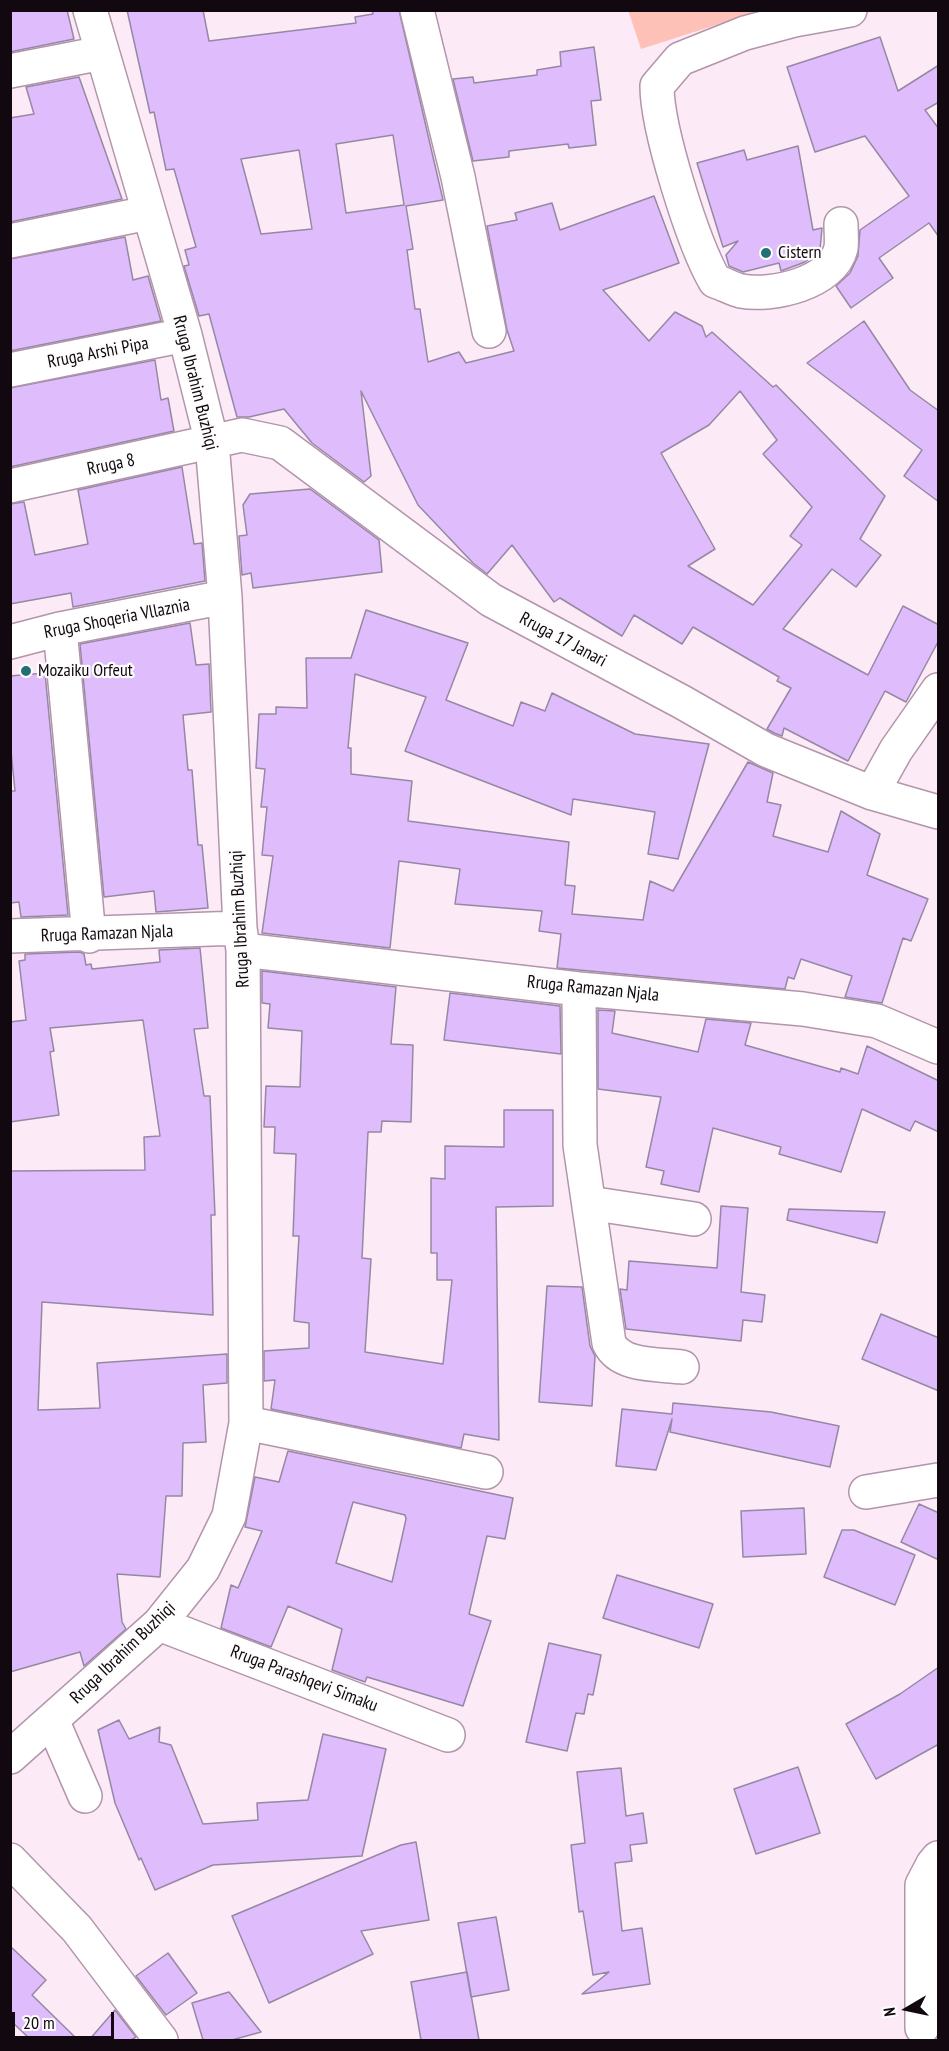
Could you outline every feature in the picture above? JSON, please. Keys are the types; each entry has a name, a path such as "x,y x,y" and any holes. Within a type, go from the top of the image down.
{"street":[{"name":"Rruga Ibrahim Buzhiqi","path":"10,1757 159,1624 203,1569 229,1516 246,1423 241,939 225,597 212,443 185,335 90,10"},
{"path":"417,10 458,177 489,331"},
{"path":"841,224 841,249 828,271 806,282 779,291 742,291 715,281 703,261 676,174 657,107 657,86 680,59 745,33 794,20 849,10"},
{"path":"10,71 102,53"},
{"path":"10,241 148,213"},
{"name":"Rruga Arshi Pipa","path":"10,370 185,335"},
{"name":"Rruga 17 Janari","path":"212,443 242,435 279,443 491,600 682,702 766,750 872,792 939,812"},
{"name":"Rruga 8","path":"10,486 212,443"},
{"name":"Rruga Shoqeria Vllaznia","path":"10,642 60,629 225,597"},
{"path":"60,629 88,936"},
{"path":"872,792 896,750 939,690"},
{"name":"Rruga Ramazan Njala","path":"10,936 241,939 579,989 803,1009 877,1021 939,1047"},
{"path":"579,989 580,1144 609,1343 612,1350 624,1359 682,1367"},
{"path":"589,1203 694,1219"},
{"path":"246,1423 486,1472"},
{"path":"866,1492 939,1480"},
{"name":"Rruga Parashqevi Simaku","path":"159,1624 448,1735"},
{"path":"52,1720 85,1797"},
{"path":"922,2028 922,1885 933,1864 939,1858"},
{"path":"10,1860 77,1929 161,2040"}],"shaded area":[{"path":"628,10 760,10 760,11 641,49"}],"building":[{"path":"10,10 67,10 74,39 10,52"},
{"path":"127,10 203,10 209,41 356,23 355,17 373,14 372,10 399,10 443,200 406,206 413,249 407,250 415,309 420,309 428,362 459,352 466,363 514,351 507,330 487,226 517,220 515,213 552,203 560,230 654,196 679,263 603,290 649,341 675,312 702,326 706,337 712,332 773,387 776,385 885,496 860,539 881,555 856,587 832,569 783,629 868,675 903,606 939,625 939,640 906,702 885,691 848,761 784,728 782,736 774,733 767,729 791,688 777,681 779,677 693,627 682,644 634,615 622,636 560,598 554,602 512,545 487,574 473,563 418,505 361,391 371,476 364,482 312,443 284,409 249,417 237,417 209,314 199,316 184,266 189,265 185,250 196,247 174,169 166,170 154,112 150,113","holes":["393,135 404,205 346,213 336,144","299,150 312,229 261,234 241,159","740,391 777,440 763,454 812,507 790,536 802,545 753,605 688,566 715,549 661,453 709,425"]},
{"path":"880,37 898,91 939,65 939,102 925,110 939,129 939,237 929,223 879,258 893,278 851,308 836,286 850,273 858,256 860,230 909,196 865,136 815,152 787,67"},
{"path":"594,47 601,100 591,101 596,145 569,148 568,144 509,151 509,157 473,161 453,79 473,77 474,83 537,75 537,70 561,66 560,52"},
{"path":"79,77 122,199 10,222 10,118 34,114 26,87"},
{"path":"798,146 813,230 822,228 820,250 805,262 781,271 779,263 743,272 729,266 726,255 738,241 723,247 697,163 744,150 747,160"},
{"path":"125,237 133,280 148,276 161,321 10,351 10,259"},
{"path":"864,321 910,390 939,411 939,502 904,476 922,450 807,363"},
{"path":"155,360 161,400 168,398 174,431 10,467 10,388"},
{"path":"182,467 194,544 202,543 205,581 73,607 71,593 10,604 10,504 24,502 35,555 88,544 78,490"},
{"path":"310,489 379,540 382,572 253,588 251,573 242,575 239,536 247,535 243,505 250,494"},
{"path":"366,610 468,643 446,700 513,726 521,702 545,711 552,693 635,734 709,744 678,859 648,854 655,812 573,799 571,815 405,751 426,697 355,674 348,748 351,748 351,774 412,781 408,821 569,842 565,885 575,886 572,914 643,920 650,881 673,891 748,762 773,773 767,802 781,805 773,836 828,852 841,811 880,834 867,875 928,899 911,941 903,938 882,1003 845,997 852,976 801,959 794,979 788,977 785,989 557,968 561,934 539,931 542,911 455,904 460,869 399,861 390,948 262,933 273,856 262,855 267,807 261,807 265,769 256,768 259,714 276,714 276,707 307,708 306,658 351,658"},
{"path":"190,623 196,665 209,664 211,712 183,715 188,770 192,770 198,845 202,845 208,908 156,912 154,891 104,897 80,644"},
{"path":"45,673 68,915 21,917 19,902 10,903 10,791 15,791 10,741 10,676"},
{"path":"200,948 208,1028 194,1029 204,1096 210,1096 215,1215 211,1215 213,1315 42,1302 38,1410 100,1408 97,1363 227,1354 227,1383 203,1385 206,1442 183,1443 182,1496 166,1496 160,1577 117,1574 122,1622 126,1629 84,1666 80,1652 10,1672 10,1171 145,1170 144,1137 160,1136 143,1020 50,1028 54,1051 50,1052 59,1115 10,1122 10,1022 26,1020 19,961 25,960 25,954 80,952 84,954 86,965 91,964 92,969 160,962 159,950"},
{"path":"262,971 396,987 391,1044 413,1045 411,1122 382,1121 381,1132 368,1132 362,1258 371,1259 365,1352 443,1364 452,1280 437,1280 437,1253 431,1253 431,1178 445,1179 445,1146 504,1147 504,1110 553,1110 553,1206 496,1207 499,1440 464,1434 461,1448 271,1409 275,1380 264,1381 264,1351 309,1348 309,1323 294,1321 299,1236 293,1236 296,1154 274,1153 275,1127 264,1127 266,1086 300,1087 302,1031 268,1028 270,1004 262,1003"},
{"path":"450,993 560,1006 561,1054 444,1040"},
{"path":"598,1010 615,1011 612,1033 698,1052 706,1019 751,1023 745,1045 840,1072 841,1068 858,1074 867,1046 939,1081 939,1132 915,1121 910,1131 862,1109 841,1172 779,1154 781,1147 713,1128 699,1192 661,1184 664,1171 646,1167 661,1097 598,1089"},
{"path":"721,1206 748,1208 741,1292 765,1295 762,1322 743,1320 741,1341 626,1329 620,1289 627,1290 629,1261 717,1268"},
{"path":"789,1209 885,1212 877,1243 787,1220"},
{"path":"547,1286 582,1287 590,1346 595,1356 592,1406 539,1402"},
{"path":"881,1314 939,1338 939,1391 862,1359"},
{"path":"673,1403 771,1412 839,1426 830,1467 670,1432 672,1419 656,1470 616,1466 622,1409 672,1414"},
{"path":"288,1451 513,1498 505,1539 487,1536 469,1614 491,1621 463,1706 367,1677 365,1682 332,1670 342,1629 288,1606 271,1647 221,1628 231,1585 238,1588 262,1531 245,1527 255,1477 279,1482","holes":["353,1502 405,1515 392,1582 336,1563"]},
{"path":"919,1504 939,1513 939,1560 901,1542"},
{"path":"804,1508 806,1554 743,1557 741,1511"},
{"path":"842,1530 854,1530 915,1555 895,1605 824,1577"},
{"path":"617,1575 713,1604 699,1648 603,1618"},
{"path":"549,1643 601,1655 593,1695 588,1694 584,1714 576,1713 567,1751 526,1742"},
{"path":"939,1667 939,1744 876,1779 846,1724 900,1694"},
{"path":"119,1720 129,1739 160,1727 159,1742 171,1745 203,1824 258,1820 257,1803 308,1800 323,1734 386,1749 362,1856 213,1865 155,1890 141,1858 139,1860 115,1803 98,1730"},
{"path":"798,1767 820,1833 756,1854 734,1789"},
{"path":"621,1768 626,1816 643,1813 647,1843 630,1845 632,1861 615,1863 622,1931 642,1928 650,1984 582,1994 609,1972 593,1975 583,1911 579,1912 571,1845 585,1843 577,1772"},
{"path":"416,1842 429,1920 361,1931 373,1954 269,2003 232,1916 401,1845"},
{"path":"496,1917 509,1990 471,1997 458,1923"},
{"path":"10,1946 46,1980 32,1995 78,2040 31,2040 10,2020"},
{"path":"168,1953 197,1993 166,2015 136,1976"},
{"path":"467,1972 479,2040 421,2040 411,1982"},
{"path":"229,1992 261,2032 232,2040 203,2040 192,2003"},
{"path":"115,2010 136,2037 131,2040 89,2040"}],"place":[{"name":"Cistern","path":"766,253"},
{"name":"Mozaiku Orfeut","path":"26,671"}]}
